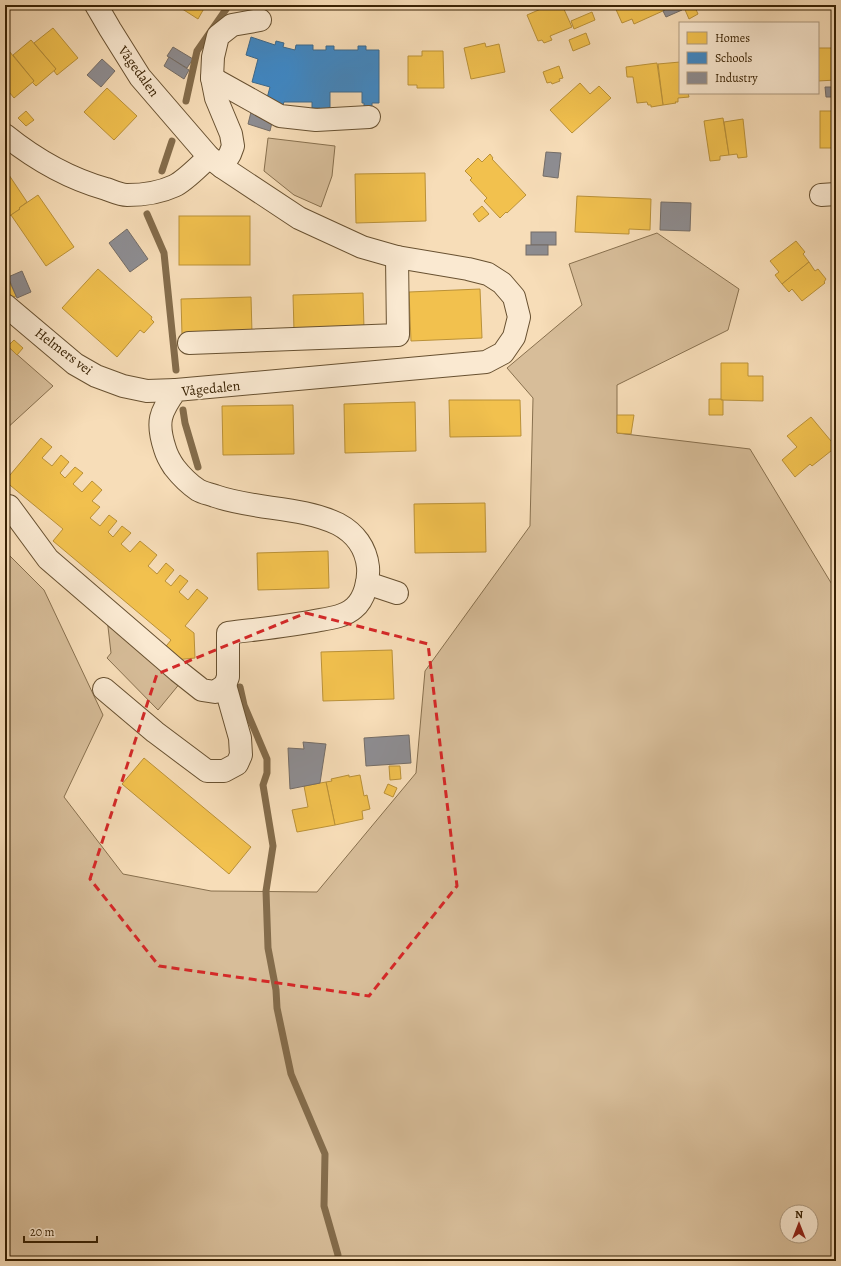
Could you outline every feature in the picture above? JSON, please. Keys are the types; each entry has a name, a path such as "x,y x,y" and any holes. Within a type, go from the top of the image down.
{"street":[{"name":"Vågedalen","path":"96,5 140,77 215,162 299,218 362,247 397,257 468,269 488,274 502,283 514,297 518,317 514,337 503,353 486,362 176,390 165,404 160,418 161,436 167,456 181,477 199,490 230,502 308,514 338,524 351,532 360,542 367,559 367,583 363,595 354,608 340,616 316,624 298,624 228,633 226,681 240,738 241,755 237,764 224,771 207,771 179,746 128,713 104,689"},
{"path":"5,135 27,152 59,172 92,185 125,195 153,193 175,185 195,170 230,154 233,146 231,134 216,98 212,78 213,57 218,36 232,25 260,20"},
{"path":"212,78 280,116 316,120 370,117"},
{"path":"189,343 398,336 397,257"},
{"name":"Helmers vei","path":"5,305 75,364 96,376 123,386 147,391 176,390"},
{"path":"9,506 48,559 178,672 202,690 215,692 226,681"},
{"path":"367,583 397,593"}],"highlighted area":[{"path":"306,613 428,644 457,886 369,996 159,966 90,879 157,674"}],"shaded area":[{"path":"268,138 335,146 332,176 321,207 294,195 264,171"},
{"path":"657,233 739,289 728,330 617,385 617,433 750,449 836,591 836,1261 5,1261 5,551 44,590 103,715 64,797 123,874 211,891 317,892 416,773 425,671 530,526 533,398 507,368 582,305 569,264"},
{"path":"5,344 53,386 5,430"},
{"path":"107,618 181,682 158,710 107,658 111,653"}],"building: Homes":[{"path":"176,5 206,5 198,19"},
{"path":"550,5 562,5 572,27 550,36 552,40 544,43 542,40 538,41 527,15"},
{"path":"614,5 663,5 665,10 634,24 632,19 622,23"},
{"path":"683,5 694,5 698,14 689,19"},
{"path":"592,12 595,20 574,29 571,21"},
{"path":"53,28 78,58 57,75 54,71 56,69 34,43"},
{"path":"586,33 590,44 573,51 569,40"},
{"path":"31,40 56,69 36,86 32,82 34,81 13,55"},
{"path":"485,43 486,47 499,44 505,72 471,79 464,48"},
{"path":"819,48 836,48 836,80 819,81"},
{"path":"9,51 34,81 14,98 5,87 5,55"},
{"path":"422,51 443,51 444,88 417,88 417,85 408,85 408,56 422,56"},
{"path":"679,62 679,94 688,94 689,97 678,98 678,102 675,102 676,103 663,105 658,64"},
{"path":"657,63 663,105 651,107 651,105 648,105 647,102 637,103 633,77 627,77 626,67"},
{"path":"559,66 563,78 552,84 551,82 547,83 543,72"},
{"path":"580,83 590,94 599,86 611,98 572,133 550,110"},
{"path":"107,88 137,116 114,140 84,112"},
{"path":"26,111 34,120 26,126 18,118"},
{"path":"820,111 836,111 836,148 820,148"},
{"path":"723,118 729,155 720,156 720,160 710,161 704,121"},
{"path":"743,119 747,157 738,158 737,154 729,155 724,122"},
{"path":"490,154 493,158 492,159 526,195 500,218 484,201 487,198 470,180 472,178 465,171 478,158 482,162"},
{"path":"5,169 27,202 19,208 20,209 5,219"},
{"path":"425,173 426,221 356,223 355,174"},
{"path":"38,195 74,247 46,266 11,215"},
{"path":"577,196 651,199 650,230 629,229 629,234 575,232"},
{"path":"482,206 489,214 479,222 473,214"},
{"path":"179,216 250,216 250,265 179,265"},
{"path":"796,241 805,252 803,254 809,262 782,284 775,275 779,272 770,261"},
{"path":"809,262 815,271 818,269 826,279 824,282 825,283 802,301 792,289 789,292 782,284"},
{"path":"98,269 152,317 151,319 154,322 144,333 140,330 117,357 62,308"},
{"path":"5,272 16,296 5,301"},
{"path":"480,289 482,338 411,341 409,292"},
{"path":"363,293 364,329 294,331 293,295"},
{"path":"251,297 252,333 182,335 181,299"},
{"path":"14,340 23,348 17,355 8,346"},
{"path":"721,363 748,363 748,376 763,376 763,401 721,400"},
{"path":"709,399 723,400 723,415 709,415"},
{"path":"449,400 520,400 521,436 450,437"},
{"path":"415,402 416,451 345,453 344,404"},
{"path":"293,405 294,454 223,455 222,406"},
{"path":"617,415 634,415 631,434 617,433"},
{"path":"811,417 836,447 812,466 810,464 795,477 782,460 797,447 787,436"},
{"path":"41,438 52,447 42,458 52,466 61,455 69,462 60,473 65,478 75,467 83,473 73,484 82,492 92,481 102,490 92,501 100,507 90,518 100,526 109,515 117,521 108,532 113,537 122,526 131,533 121,544 130,552 140,541 157,555 148,566 157,574 166,563 174,570 165,581 171,586 180,575 188,581 179,592 188,600 197,589 208,598 185,626 194,633 195,658 175,660 163,650 171,640 53,541 63,529 5,481"},
{"path":"485,503 486,552 415,553 414,504"},
{"path":"328,551 329,588 258,590 257,553"},
{"path":"392,650 394,699 323,701 321,652"},
{"path":"144,758 251,847 229,874 122,784"},
{"path":"389,766 400,766 401,779 390,780"},
{"path":"349,775 349,777 360,775 364,796 367,795 370,809 362,811 363,819 335,825 326,782 332,781 331,779"},
{"path":"326,782 335,825 297,832 292,810 308,807 304,786"},
{"path":"388,784 397,788 393,797 384,793"}],"building: Schools":[{"path":"251,37 275,45 276,41 284,43 283,47 295,50 296,45 313,45 313,50 326,50 326,46 334,46 334,50 358,50 358,46 366,46 366,50 379,50 379,103 372,103 372,111 364,111 362,92 330,92 330,108 328,108 328,115 320,115 320,108 312,108 312,102 284,102 281,110 273,107 275,101 267,98 270,87 252,82 258,59 246,55"}],"building: Industry":[{"path":"663,5 680,5 682,10 666,17 663,11 665,10"},
{"path":"173,47 193,59 187,68 167,56"},
{"path":"169,57 189,70 184,79 164,66"},
{"path":"102,59 115,71 101,87 87,75"},
{"path":"825,87 836,87 836,97 826,97"},
{"path":"251,112 273,118 270,131 248,124"},
{"path":"546,152 561,153 558,178 543,176"},
{"path":"661,202 691,203 690,231 660,230"},
{"path":"127,229 148,259 130,272 109,243"},
{"path":"531,232 556,232 556,245 531,245"},
{"path":"526,245 548,245 548,255 526,255"},
{"path":"22,271 31,292 17,298 8,277"},
{"path":"409,735 411,763 366,766 364,738"},
{"path":"303,742 326,744 320,783 290,789 288,748 304,749"}],"waterway":[{"path":"186,101 197,51 229,5"},
{"path":"162,171 172,141"},
{"path":"147,214 164,253 176,370"},
{"path":"183,410 185,423 198,467"},
{"path":"240,687 244,705 267,759 267,773 263,785 273,846 266,891 268,948 276,990 277,1008 291,1074 325,1154 324,1206 338,1255 337,1261"}]}
